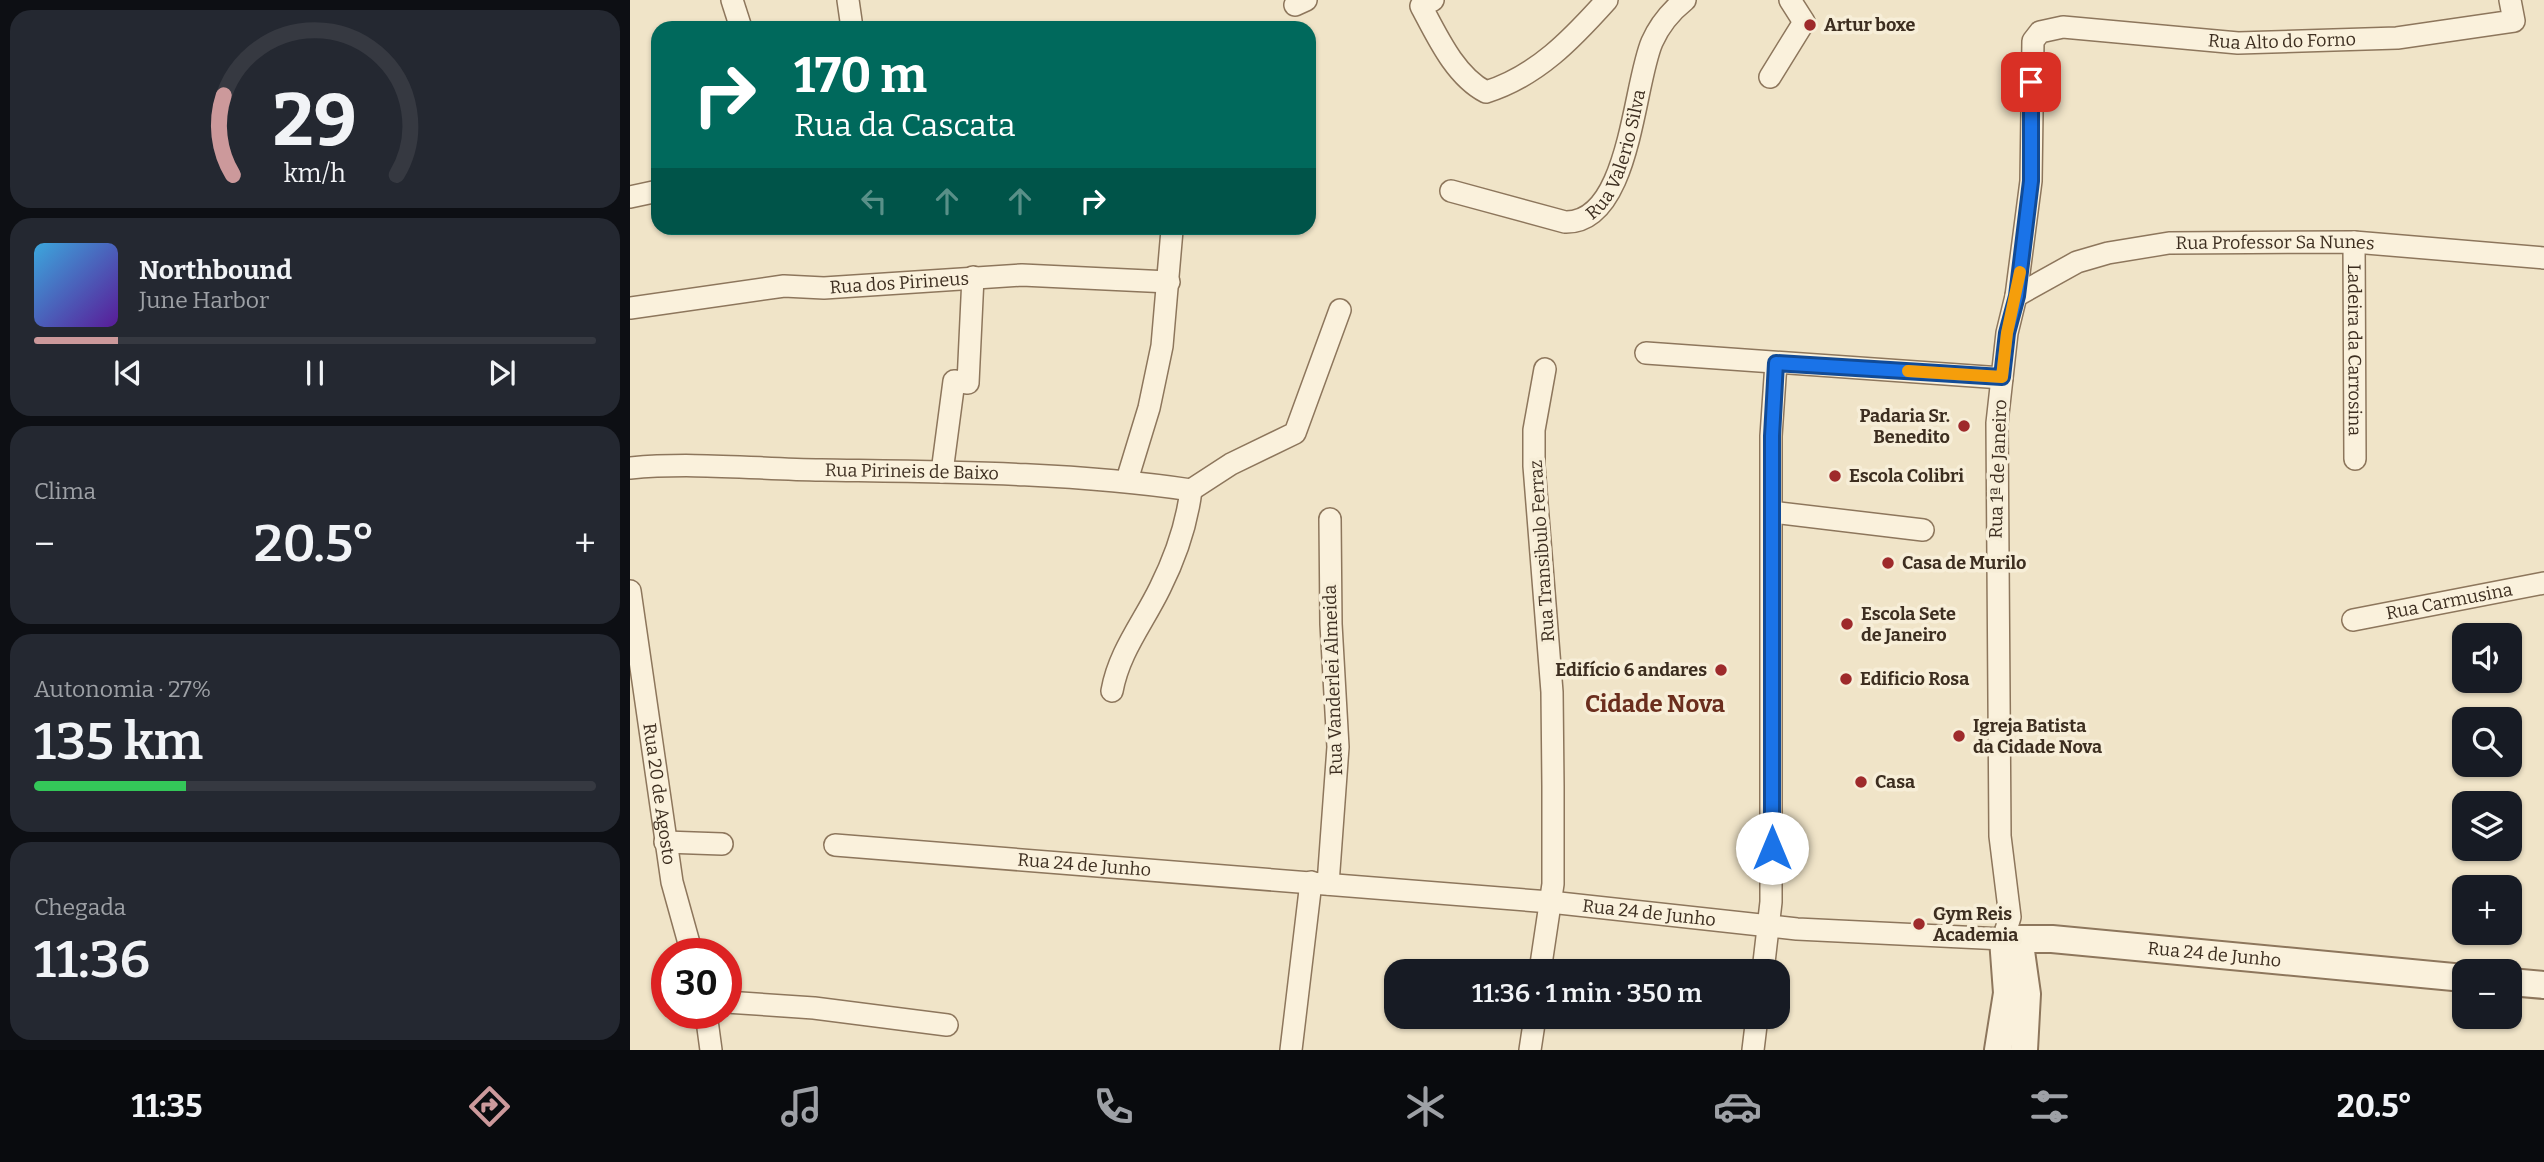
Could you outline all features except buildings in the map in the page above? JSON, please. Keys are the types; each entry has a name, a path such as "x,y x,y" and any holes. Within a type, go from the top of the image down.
{"street":[{"path":"732,0 739,21"},
{"path":"848,0 851,21"},
{"path":"1424,2 1462,72 1474,85 1486,92 1524,76 1548,60 1606,0"},
{"name":"Rua Valerio Silva","path":"1451,191 1565,222 1579,223 1592,216 1617,174 1627,148 1652,43 1660,25 1685,0"},
{"path":"1770,77 1804,22 1790,0"},
{"name":"Rua Alto do Forno","path":"2033,41 2040,32 2063,27 2238,43 2397,38 2514,21 2510,0"},
{"name":"Rua 1ª de Janeiro","path":"2011,932 2000,836 1995,478 2007,333 2017,296 2031,181 2033,41"},
{"path":"630,197 651,192"},
{"path":"1127,481 1157,375 1169,282 1172,235"},
{"name":"Rua Professor Sa Nunes","path":"2017,296 2077,262 2143,247 2200,242 2354,242 2544,258"},
{"name":"Ladeira da Carrosina","path":"2354,242 2355,458"},
{"name":"Rua dos Pirineus","path":"630,308 784,286 824,288 1021,275 1169,282"},
{"path":"942,472 954,381 968,383 973,277"},
{"path":"1112,691 1120,659 1169,566 1184,524 1191,490 1231,464 1295,433 1340,310"},
{"path":"1646,352 2002,377"},
{"path":"1765,959 1769,926 1772,406 1776,363"},
{"name":"Rua Transibulo Ferraz","path":"1542,959 1553,884 1552,692 1534,466 1534,430 1545,369"},
{"name":"Rua Pirineis de Baixo","path":"630,468 681,466 942,472 1127,481 1191,490"},
{"path":"1772,512 1923,530"},
{"name":"Rua Vanderlei Almeida","path":"1291,1050 1320,883 1338,747 1331,624 1330,519"},
{"name":"Rua Carmusina","path":"2353,621 2544,583"},
{"name":"Rua 20 de Agosto","path":"630,591 666,842 677,907 687,938"},
{"path":"666,842 722,844"},
{"name":"Rua 24 de Junho","path":"835,845 1550,902 1769,926 2011,932 2452,977"},
{"path":"2011,932 2016,1019 2024,1050"},
{"path":"2522,983 2544,985"},
{"path":"742,1003 814,1008 947,1026"},
{"path":"1998,1050 2016,1019"},
{"path":"708,1029 710,1050"},
{"path":"1531,1050 1534,1029"},
{"path":"1753,1050 1756,1029"}],"slow traffic":[{"path":"1908,371 2002,377 2007,333 2020,272"}],"place":[{"name":"Artur boxe","path":"1810,25"},
{"name":"Padaria Sr. Benedito","path":"1964,426"},
{"name":"Escola Colibri","path":"1835,476"},
{"name":"Casa de Murilo","path":"1888,563"},
{"name":"Escola Sete de Janeiro","path":"1847,624"},
{"name":"Edifício 6 andares","path":"1721,670"},
{"name":"Edificio Rosa","path":"1846,679"},
{"name":"Igreja Batista da Cidade Nova","path":"1959,736"},
{"name":"Casa","path":"1861,782"},
{"name":"Gym Reis Academia","path":"1919,924"}],"district":[{"name":"Cidade Nova","path":"1655,704"}],"route":[{"path":"1772,848 1772,406 1776,363 2002,377 2007,333 2017,296 2031,181 2031,82"}]}
